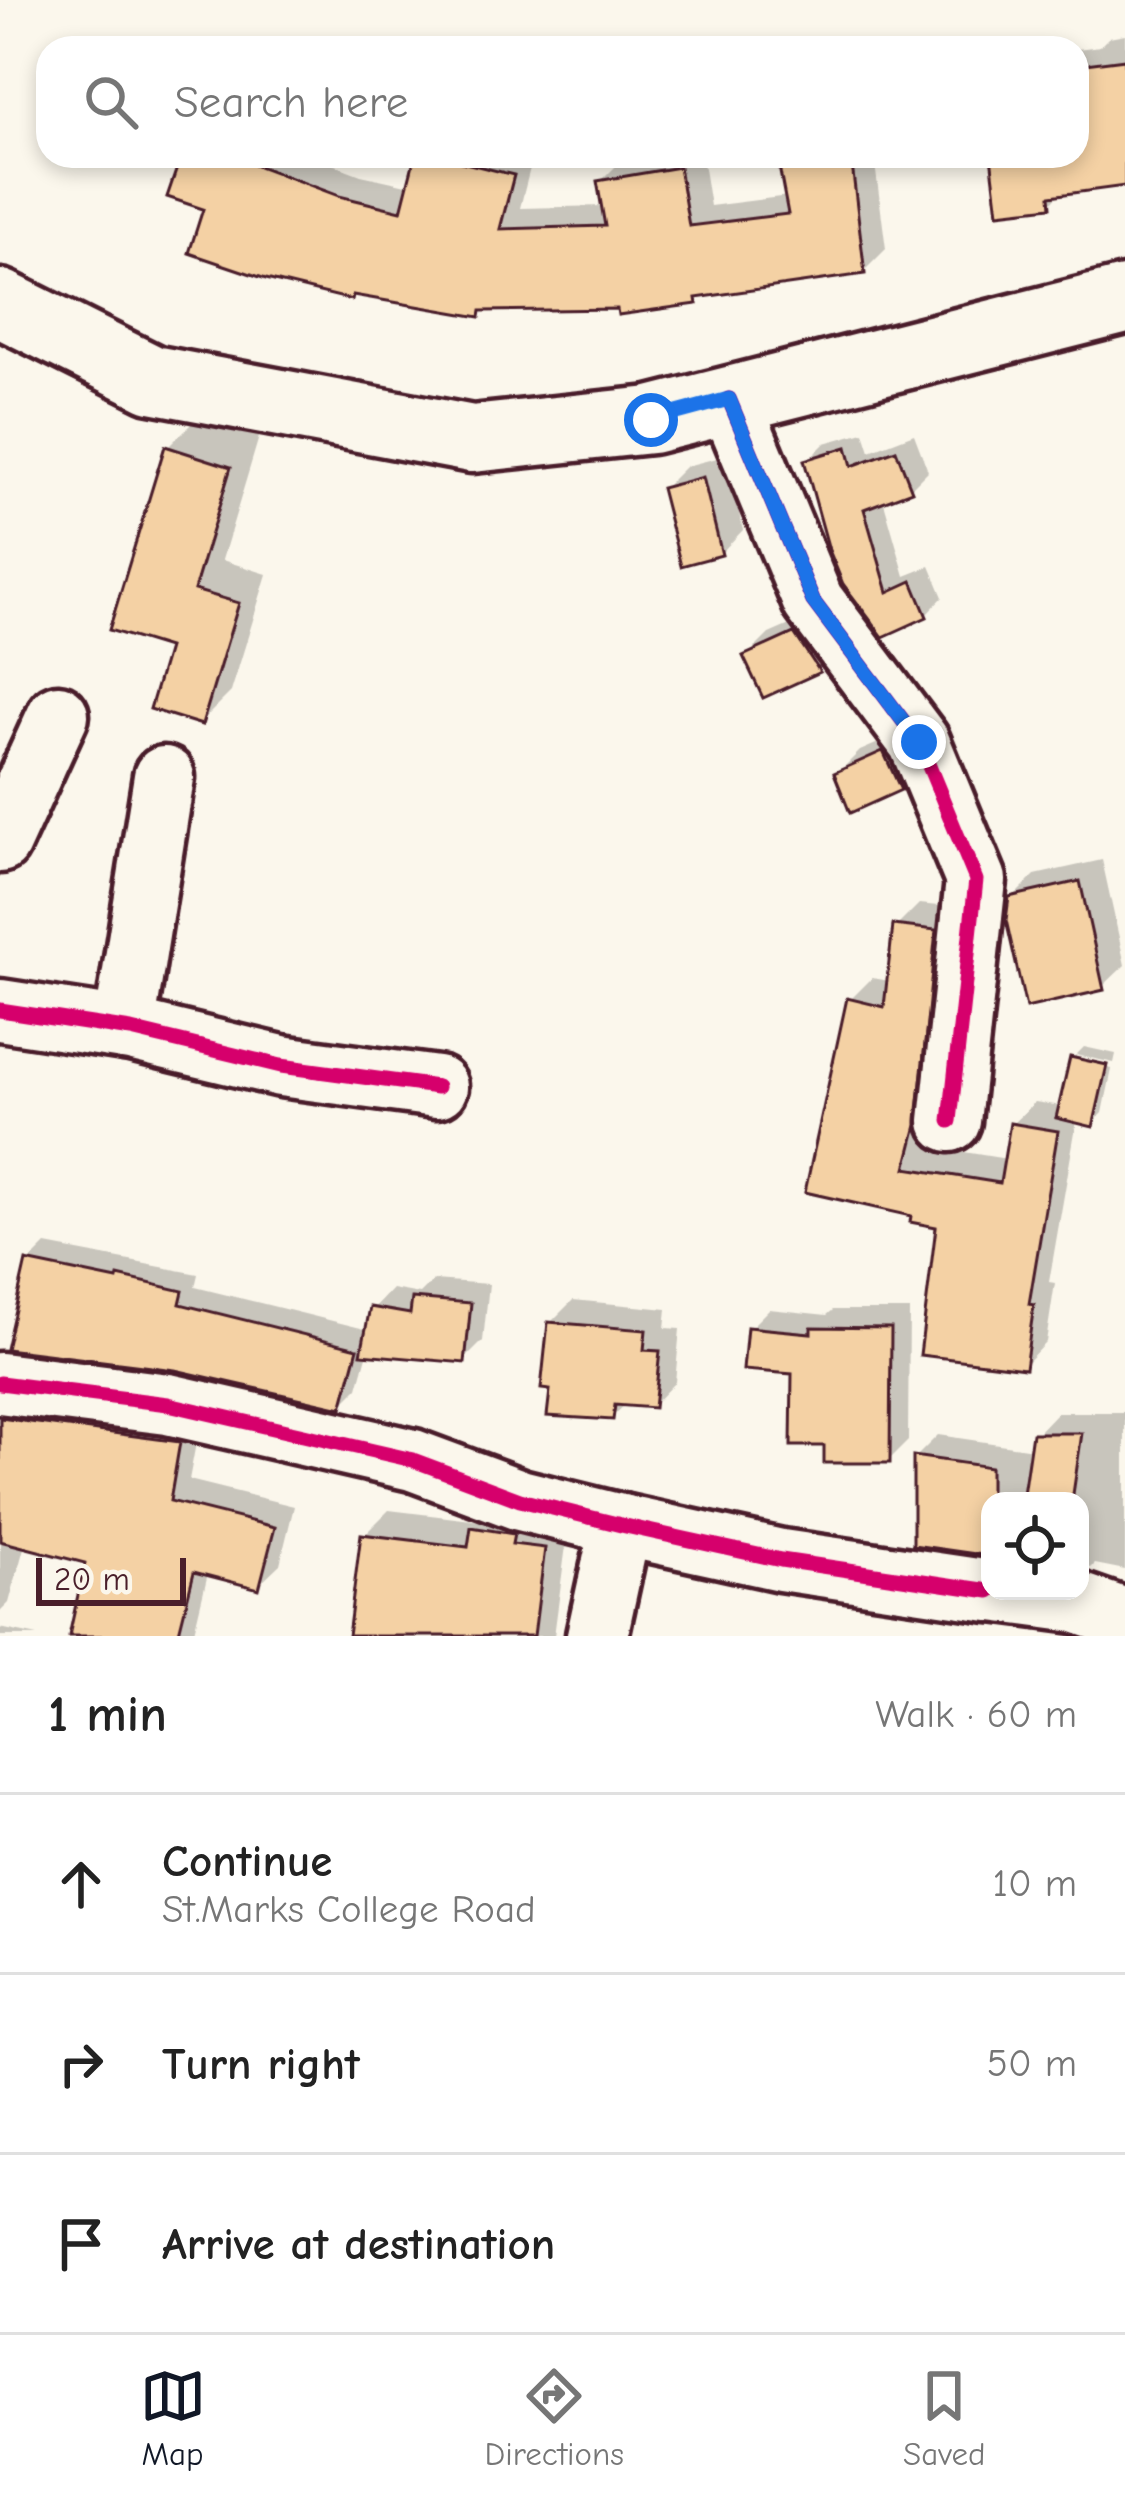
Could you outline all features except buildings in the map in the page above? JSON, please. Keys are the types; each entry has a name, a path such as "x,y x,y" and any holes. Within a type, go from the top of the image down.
{"main road":[{"path":"0,303 152,379 472,439 651,420 1125,300"}],"street":[{"path":"729,399 813,601 919,742 976,880 950,1121"},
{"path":"0,842 58,715"},
{"path":"124,1029 164,777"},
{"path":"0,1010 124,1029 280,1066 437,1087"},
{"path":"0,1383 168,1404 413,1460 520,1500 621,1526 781,1560 981,1589"},
{"path":"597,1636 621,1526"},
{"path":"1061,1600 1125,1619"}],"cycle path":[{"path":"729,399 813,601 919,742 976,880 950,1121"},
{"path":"0,1010 131,1030 281,1066 437,1087"},
{"path":"0,1383 168,1404 413,1460 520,1500 621,1525 781,1560 981,1590"}],"route":[{"path":"651,420 729,399 813,601 919,742"}]}
